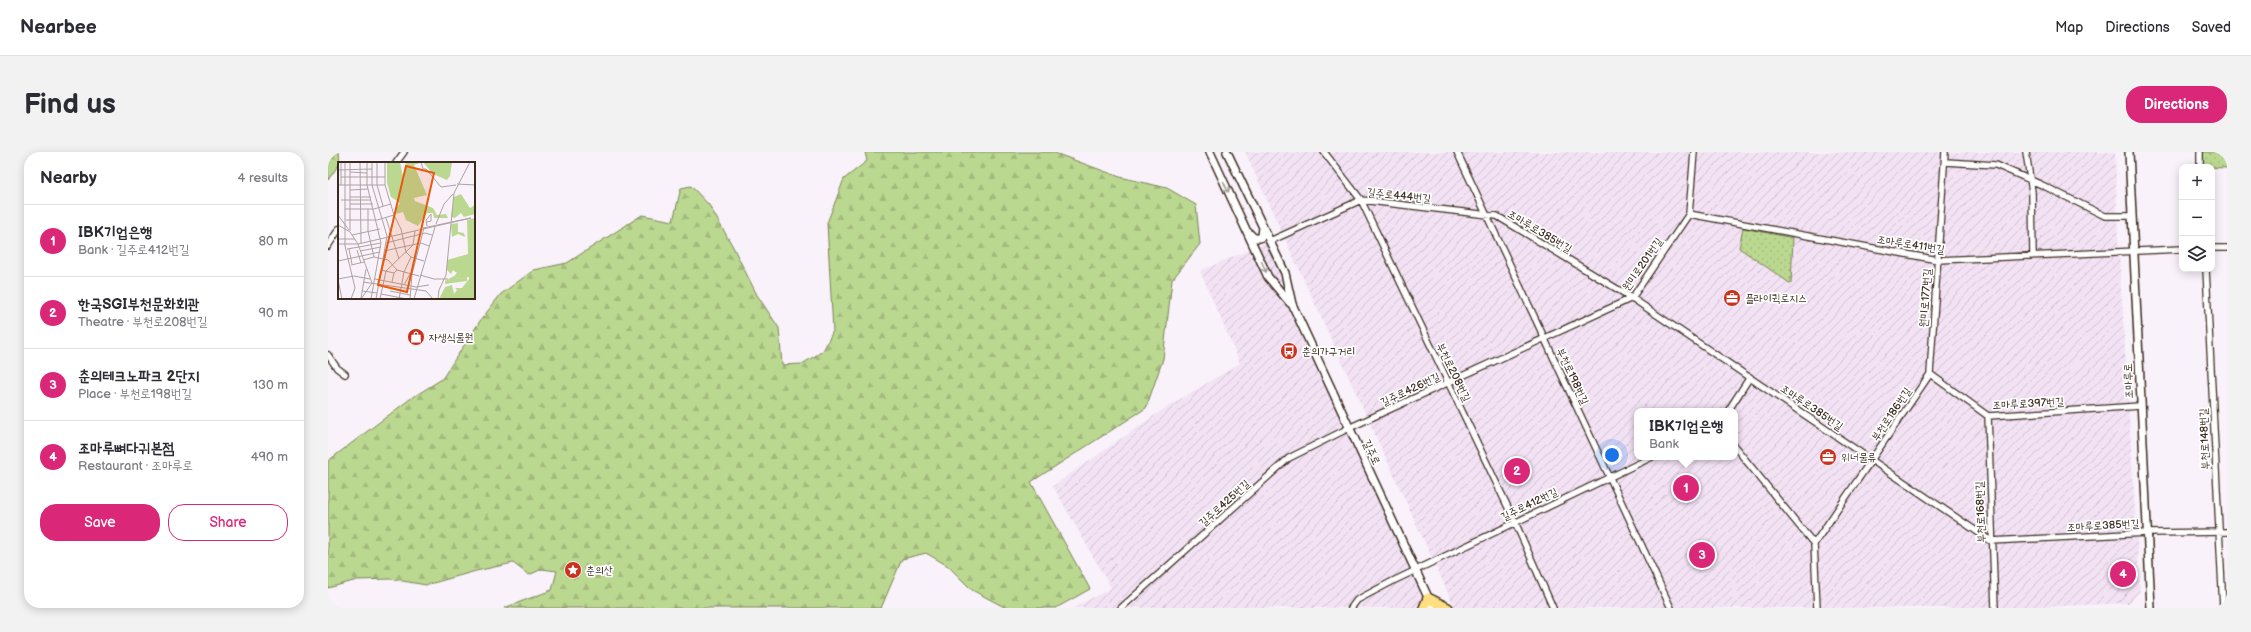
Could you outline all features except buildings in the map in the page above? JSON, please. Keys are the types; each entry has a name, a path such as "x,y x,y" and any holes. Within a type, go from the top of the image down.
{"main road":[{"path":"1424,608 1428,598 1448,608"}],"street":[{"path":"397,162 404,152"},
{"name":"길주로","path":"1210,152 1268,277 1292,304"},
{"name":"길주로","path":"1227,152 1285,273 1292,304 1433,608"},
{"name":"부천로208번길","path":"1324,152 1361,200 1515,522 1553,608"},
{"name":"부천로198번길","path":"1457,152 1671,608"},
{"name":"원미로201번길","path":"1544,338 1632,298 1688,214 1694,152"},
{"name":"원미로177번길","path":"1930,374 1945,152"},
{"path":"2026,152 2031,180 2033,255"},
{"name":"조마루로","path":"2129,152 2140,406 2151,608"},
{"path":"2200,152 2200,164"},
{"path":"1945,162 1996,165 2031,180 2105,216 2132,216"},
{"name":"길주로444번길","path":"1270,241 1361,200 1486,214"},
{"name":"조마루로385번길","path":"1486,214 1497,216 1632,298 1991,541 2147,533 2227,532"},
{"name":"조마루로411번길","path":"1688,214 1938,260 2179,249"},
{"path":"1248,232 1254,238 1260,238 1262,234 1262,226"},
{"path":"328,246 338,231"},
{"path":"2215,248 2227,248"},
{"name":"부천로148번길","path":"2206,272 2223,608"},
{"name":"길주로426번길","path":"1349,428 1544,338"},
{"path":"328,355 337,368 345,374"},
{"name":"조마루로397번길","path":"1930,374 1988,416 2140,406"},
{"name":"부천로186번길","path":"1814,544 1930,374"},
{"path":"1730,408 1750,377"},
{"name":"부천로168번길","path":"1988,416 1991,541 1995,608"},
{"name":"길주로425번길","path":"1121,608 1289,458 1349,428"},
{"path":"1738,451 1814,544 1817,608"},
{"name":"길주로412번길","path":"1351,608 1357,600 1515,522 1646,460"}],"shaded area":[{"path":"1245,152 2115,152 2118,239 2140,591 2129,603 2023,608 1455,608"},
{"path":"1270,241 1433,608 1073,608 1111,588 1053,486 1164,409 1240,363 1200,271"}],"green space":[{"path":"328,152 339,152 340,162 338,162 338,166 328,180"},
{"path":"865,152 1052,152 1120,177 1167,188 1196,205 1200,244 1172,280 1163,359 1146,408 1031,482 1090,589 1056,608 1006,608 972,590 948,566 926,553 902,559 881,608 504,608 552,590 557,571 542,569 529,575 513,563 476,571 426,585 391,579 357,580 328,588 328,461 410,399 442,379 480,321 501,294 534,270 567,263 642,215 673,221 681,188 691,186 709,205 732,245 757,295 779,328 782,365 802,364 823,351 833,331 827,223 844,179 867,161"},
{"path":"2200,152 2227,152 2227,168 2215,168 2215,164 2200,164"},
{"path":"1743,228 1793,238 1791,284 1739,248"}],"place":[{"name":"플라이퀵로지스","path":"1732,298"},
{"name":"자생식물원","path":"416,337"},
{"name":"춘의가구거리","path":"1289,351"},
{"name":"위너물류","path":"1828,457"},
{"name":"한국SGI부천문화회관","path":"1517,471"},
{"name":"IBK기업은행","path":"1686,488"},
{"name":"춘의테크노파크 2단지","path":"1702,555"},
{"name":"춘의산","path":"573,570"},
{"name":"조마루뼈다귀본점","path":"2123,574"}]}
